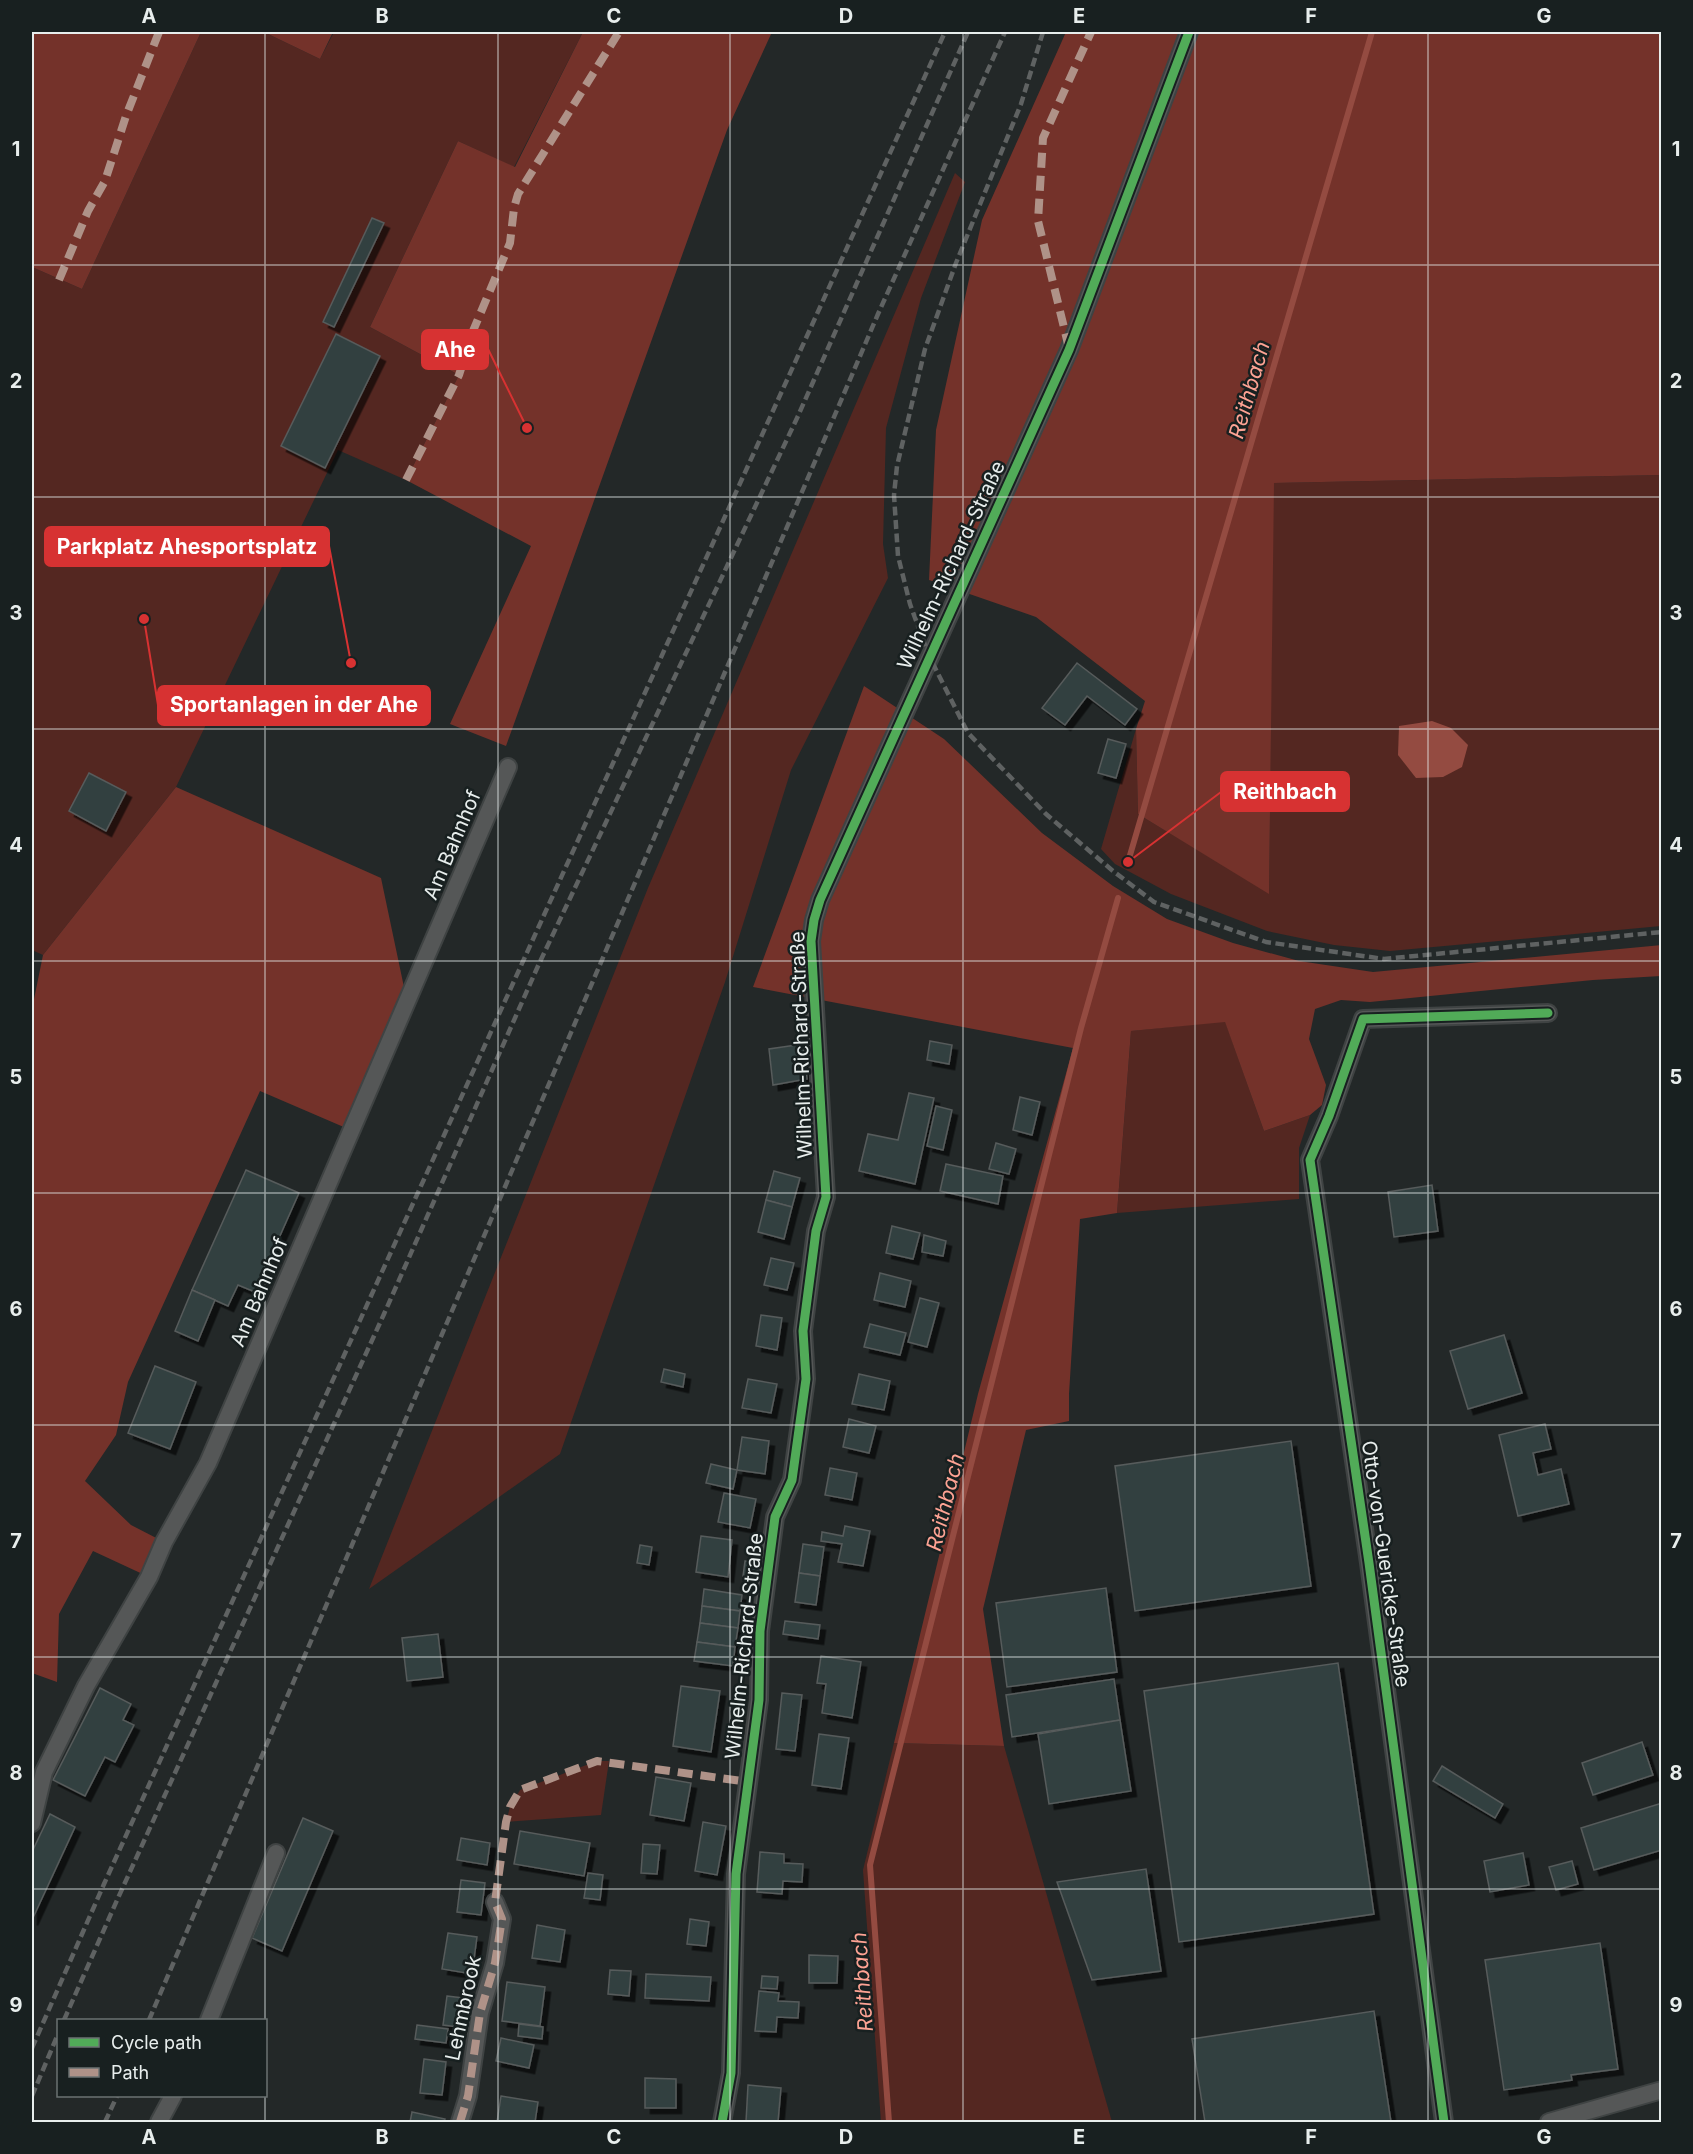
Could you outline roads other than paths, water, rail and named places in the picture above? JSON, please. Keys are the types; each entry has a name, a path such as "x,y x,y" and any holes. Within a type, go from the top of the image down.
{"street":[{"name":"Wilhelm-Richard-Straße","path":"722,2122 731,2073 736,1874 759,1700 759,1631 775,1517 792,1480 806,1379 803,1331 816,1231 826,1197 811,941 814,920 820,900 929,656 1069,350 1189,32"},
{"name":"Am Bahnhof","path":"32,1823 44,1772 86,1686 149,1576 164,1542 208,1463 508,767"},
{"name":"Otto-von-Guericke-Straße","path":"1444,2122 1370,1575 1310,1160 1329,1116 1363,1019 1548,1013"},
{"path":"209,2019 276,1853"},
{"name":"Lehmbrook","path":"460,2122 468,2096 480,2013 495,1963 501,1919 495,1902"},
{"path":"1549,2122 1662,2090"},
{"path":"159,2122 172,2097"}],"waterway":[{"name":"Reithbach","path":"1128,862 1372,32"},
{"name":"Reithbach","path":"889,2122 870,1865 1081,1028 1118,898"}],"railway":[{"path":"32,2048 104,1884 945,32"},
{"path":"64,2019 384,1314 538,966 798,416 968,32"},
{"path":"149,2019 878,314 1005,32"},
{"path":"1043,32 1021,104 956,263 925,349 897,466 894,495 898,556 910,604 929,656 968,733 1046,814 1113,871 1154,902 1266,942 1384,959 1662,932"},
{"path":"32,2096 57,2036"},
{"path":"105,2122 117,2097"}],"place":[{"name":"Ahe","path":"527,428"},
{"name":"Sportanlagen in der Ahe","path":"144,619"},
{"name":"Parkplatz Ahesportsplatz","path":"351,663"},
{"name":"Reithbach","path":"1128,862"}]}
